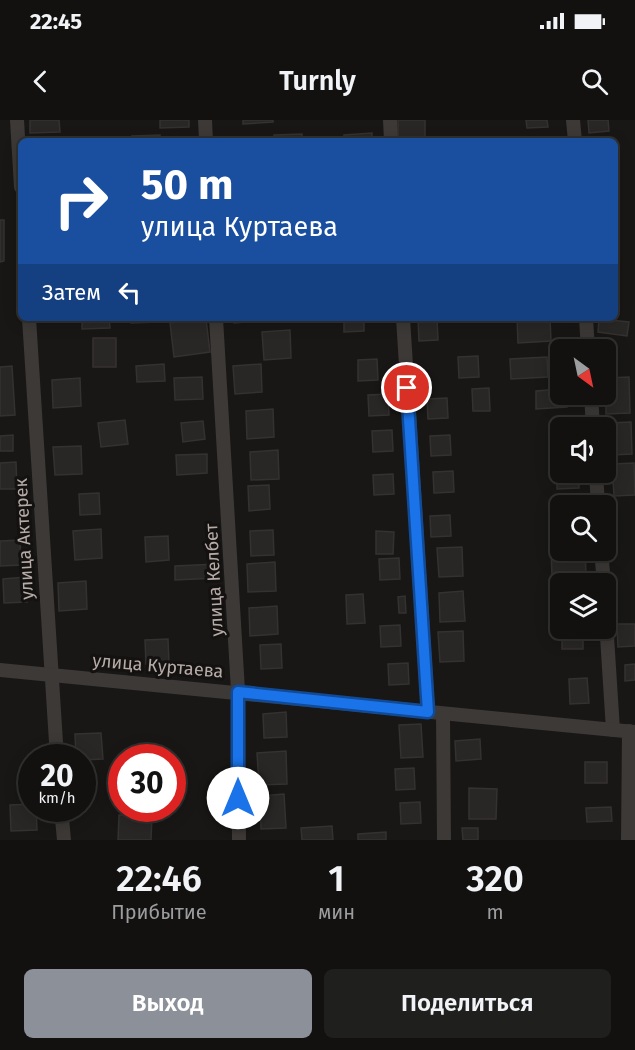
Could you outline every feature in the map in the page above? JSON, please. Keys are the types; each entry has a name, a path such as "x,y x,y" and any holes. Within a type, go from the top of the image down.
{"street":[{"path":"17,120 18,138"},
{"path":"204,120 206,138"},
{"path":"390,120 391,138"},
{"path":"573,120 575,138"},
{"name":"улица Актерек","path":"29,321 56,744"},
{"name":"улица Келбет","path":"216,321 238,692 239,840"},
{"path":"403,321 428,712"},
{"path":"586,321 587,339"},
{"path":"607,639 613,730"},
{"name":"улица Куртаева","path":"0,670 632,732"},
{"path":"443,714 444,840"},
{"path":"628,840 632,732"},
{"path":"62,822 64,840"}],"building":[{"path":"30,120 59,120 60,132 30,133"},
{"path":"160,120 189,120 189,127 160,128"},
{"path":"243,120 273,120 273,122 243,124"},
{"path":"398,120 425,120 425,138 398,138"},
{"path":"526,120 547,120 548,127 527,128"},
{"path":"588,120 608,120 609,131 589,133"},
{"path":"372,133 372,138 344,138 344,135"},
{"path":"302,134 302,138 274,138 274,135"},
{"path":"160,135 160,138 132,138 132,136"},
{"path":"0,220 4,220 4,261 0,262"},
{"path":"82,321 109,321 110,328 82,329"},
{"path":"131,321 158,321 158,322 131,323"},
{"path":"206,321 210,352 174,357 170,323"},
{"path":"234,321 261,321 234,323"},
{"path":"344,321 364,321 364,331 344,332"},
{"path":"418,321 437,321 438,340 419,341"},
{"path":"517,321 550,321 550,341 518,343"},
{"path":"599,321 629,322 627,336 598,332"},
{"path":"290,330 291,358 264,360 262,332"},
{"path":"93,338 116,338 116,367 93,367"},
{"path":"478,356 479,377 459,378 458,357"},
{"path":"547,357 548,377 511,379 510,359"},
{"path":"377,359 378,380 358,381 358,360"},
{"path":"164,364 165,381 137,382 136,366"},
{"path":"261,364 262,392 235,394 233,366"},
{"path":"12,366 15,415 0,416 0,367"},
{"path":"202,377 203,399 175,400 174,378"},
{"path":"629,377 630,413 606,414 606,405 616,405 616,378"},
{"path":"80,378 81,406 53,408 52,380"},
{"path":"489,388 490,411 473,411 472,389"},
{"path":"550,390 550,405 567,405 567,407 536,409 536,391"},
{"path":"388,394 389,415 369,416 368,395"},
{"path":"447,398 448,418 428,419 427,399"},
{"path":"273,409 274,437 247,439 246,411"},
{"path":"125,420 128,444 101,447 98,423"},
{"path":"203,421 205,439 183,442 181,423"},
{"path":"631,422 632,454 616,455 616,423"},
{"path":"392,430 393,451 373,452 372,431"},
{"path":"13,435 13,451 0,451 0,436"},
{"path":"450,435 451,455 431,456 430,436"},
{"path":"81,446 82,474 55,475 53,447"},
{"path":"278,450 279,479 251,480 250,452"},
{"path":"207,454 207,473 177,475 176,455"},
{"path":"16,462 17,489 0,489 0,463"},
{"path":"634,463 635,495 614,495 616,464"},
{"path":"453,471 454,492 434,493 433,472"},
{"path":"393,474 394,494 374,495 373,475"},
{"path":"557,483 579,483 579,488 557,489"},
{"path":"269,485 270,509 249,511 248,486"},
{"path":"99,493 100,514 80,515 79,494"},
{"path":"450,515 451,536 431,537 430,516"},
{"path":"101,529 102,558 75,560 73,531"},
{"path":"273,530 274,555 251,556 250,531"},
{"path":"376,531 394,532 393,554 376,554"},
{"path":"168,536 169,560 146,562 145,537"},
{"path":"20,540 21,565 0,566 0,541"},
{"path":"462,547 463,576 439,577 437,548"},
{"path":"399,558 400,579 380,580 379,559"},
{"path":"551,561 585,561 586,573 552,573"},
{"path":"275,562 276,591 248,592 247,564"},
{"path":"217,564 217,578 175,580 175,566"},
{"path":"26,577 27,602 4,603 3,579"},
{"path":"86,581 87,609 59,611 58,583"},
{"path":"463,591 465,621 440,622 439,593"},
{"path":"363,594 365,623 347,624 346,595"},
{"path":"405,596 406,613 399,613 398,597"},
{"path":"277,606 278,634 250,636 249,608"},
{"path":"617,624 635,624 635,646 618,647"},
{"path":"400,625 401,646 381,647 380,626"},
{"path":"463,631 464,661 440,662 438,632"},
{"path":"168,639 169,663 146,664 145,640"},
{"path":"562,639 583,639 583,649 562,649"},
{"path":"281,644 282,668 261,669 260,645"},
{"path":"408,663 409,684 389,685 388,664"},
{"path":"635,664 635,680 625,681 625,665"},
{"path":"587,678 589,703 570,704 569,679"},
{"path":"286,712 287,737 264,738 263,714"},
{"path":"421,724 423,757 401,758 399,725"},
{"path":"101,733 103,759 96,759 96,744 75,744 75,734"},
{"path":"480,739 481,759 456,761 455,741"},
{"path":"286,751 287,784 259,785 257,753"},
{"path":"585,762 607,762 607,783 585,783"},
{"path":"414,768 415,789 396,790 395,769"},
{"path":"469,788 497,789 496,819 469,819"},
{"path":"284,794 286,828 261,829 260,796"},
{"path":"420,802 421,823 401,824 400,803"},
{"path":"10,805 18,805 18,822 37,822 37,830 11,831"},
{"path":"611,807 612,821 587,822 586,808"},
{"path":"119,822 152,822 151,840 118,840"},
{"path":"332,826 333,840 302,840 301,828"},
{"path":"462,828 478,828 478,840 463,840"},
{"path":"386,832 386,840 358,840 358,834"}],"route":[{"path":"238,798 238,692 428,712 407,388"}]}
